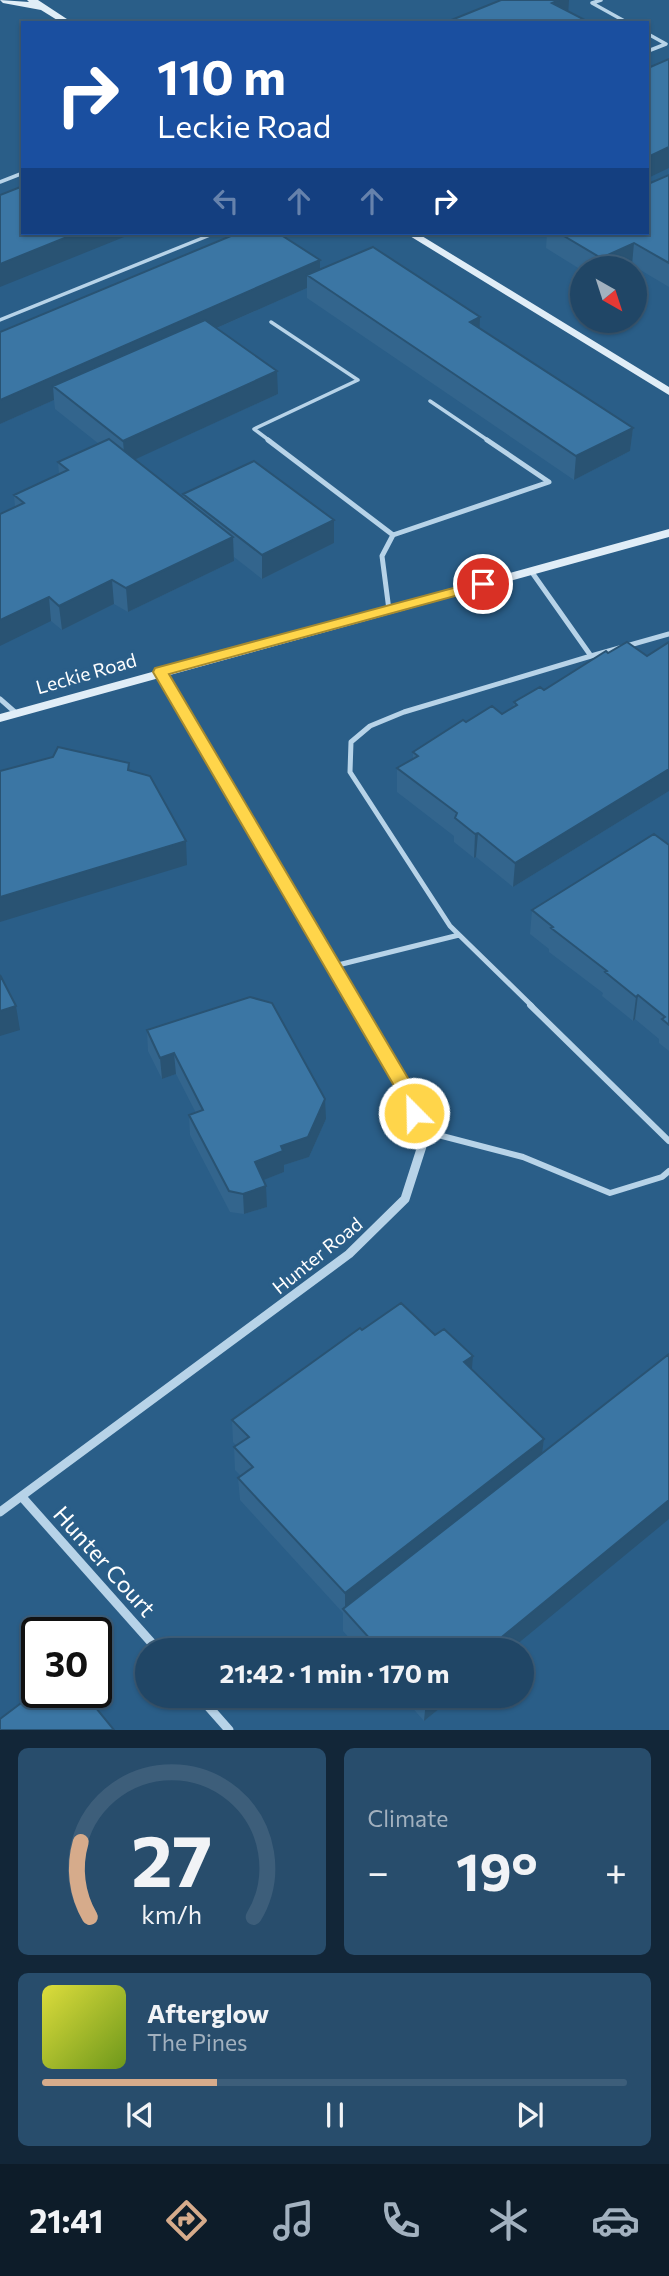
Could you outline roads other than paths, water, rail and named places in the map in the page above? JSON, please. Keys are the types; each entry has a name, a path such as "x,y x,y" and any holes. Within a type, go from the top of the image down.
{"main road":[{"path":"3,0 46,4"},
{"path":"32,0 46,4 67,21"},
{"path":"413,235 669,392"},
{"name":"Leckie Road","path":"0,718 669,533"}],"street":[{"name":"Hunter Road","path":"0,1512 349,1254 405,1199 423,1143 409,1095 161,672"},
{"name":"Hunter Court","path":"22,1497 147,1638"},
{"path":"210,1708 229,1730"}],"lane":[{"path":"601,0 592,3 624,21"},
{"path":"649,35 666,44 649,51"},
{"path":"0,182 21,174"},
{"path":"0,320 210,235"},
{"path":"271,322 358,380 254,429 393,535"},
{"path":"389,610 382,556 393,535 549,482 430,401"},
{"path":"530,571 591,656"},
{"path":"669,634 404,712 370,726 351,742 350,772 450,926 669,1141"},
{"path":"0,699 16,713"},
{"path":"334,966 459,935"},
{"path":"419,1130 523,1157 610,1193 662,1177 669,1171"}]}
